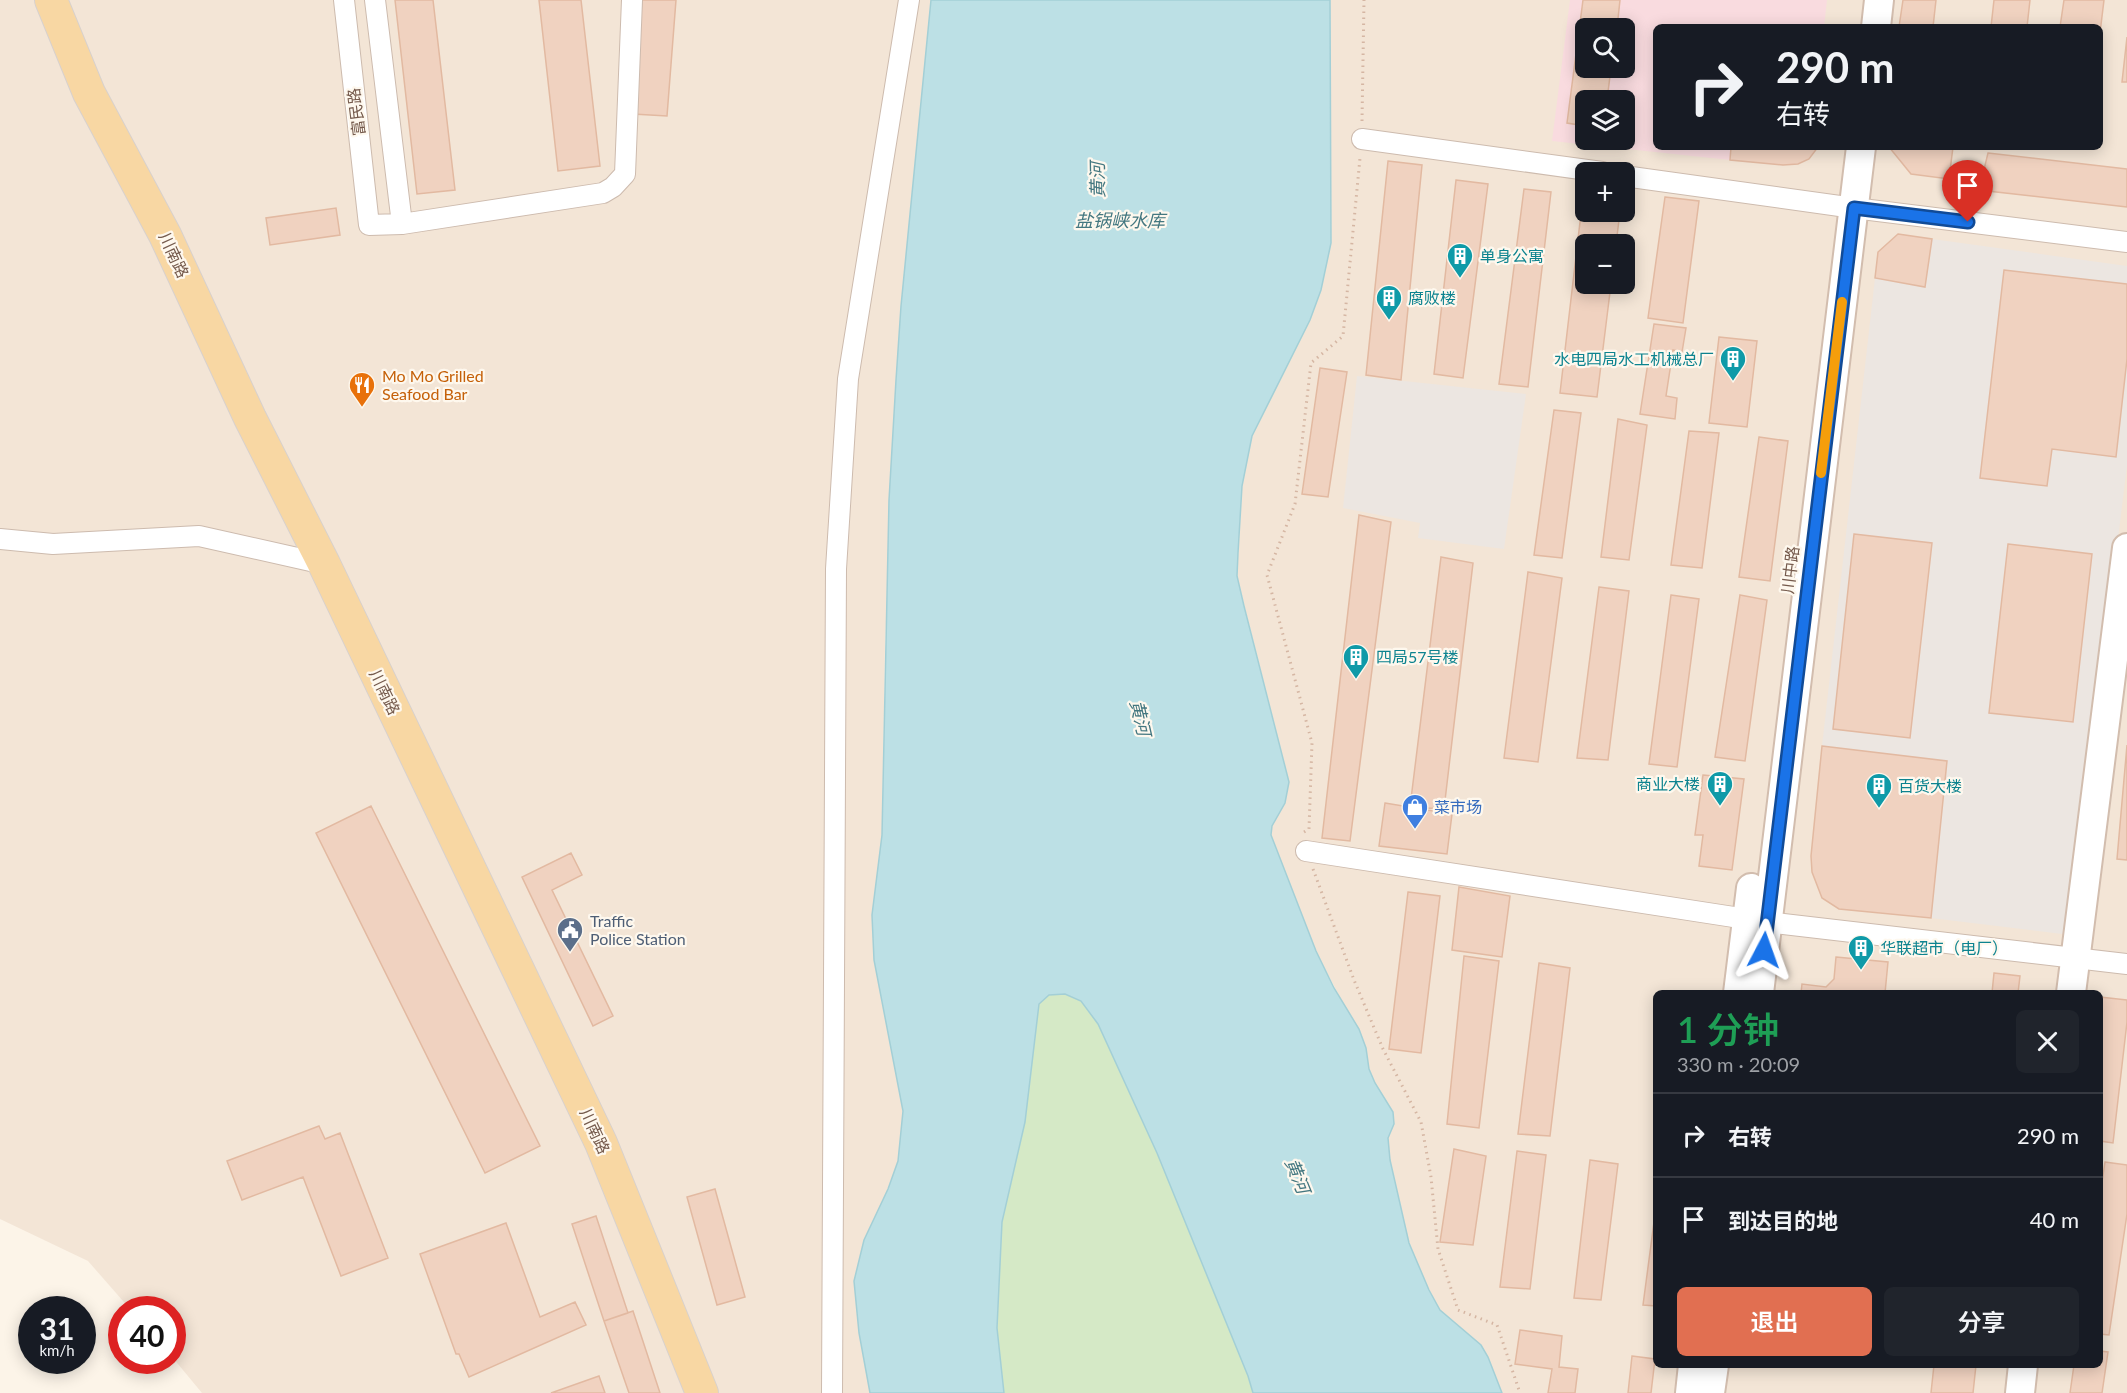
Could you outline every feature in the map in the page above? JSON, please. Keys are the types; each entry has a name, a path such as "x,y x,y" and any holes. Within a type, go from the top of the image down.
{"main road":[{"name":"川南路","path":"51,0 90,93 165,235 250,418 324,564 602,1143 702,1393"}],"street":[{"name":"富民路","path":"344,0 369,225 402,224 375,0"},
{"path":"402,224 603,193 614,187 625,174 632,0"},
{"path":"832,1393 836,569 848,379 909,0"},
{"path":"1856,24 1860,0"},
{"path":"1876,24 1880,0"},
{"path":"1362,139 1575,168"},
{"name":"川中路","path":"1739,990 1757,921 1844,206 1842,150"},
{"name":"川中路","path":"1844,206 1860,150"},
{"path":"1635,178 2127,242"},
{"path":"0,539 53,544 200,536 324,564"},
{"path":"2071,990 2127,548"},
{"path":"1306,851 1757,921 2127,964"},
{"name":"川中路","path":"1757,921 1759,990"},
{"path":"1690,1393 1693,1368"},
{"path":"1710,1393 1714,1368"},
{"path":"2020,1393 2023,1368"}],"path":[{"path":"1364,0 1362,139 1343,336 1311,363 1295,504 1268,575 1312,743 1309,829 1300,834 1354,980 1383,1049 1421,1122 1431,1177 1438,1250 1458,1310 1497,1325 1520,1393"}],"shaded area":[{"path":"0,0 931,0 901,306 896,380 885,647 882,835 872,915 874,960 903,1111 898,1161 854,1281 859,1333 870,1393 202,1393 186,1374 186,1296 119,1296 88,1261 0,1219"},
{"path":"1330,0 2127,0 2127,1393 1502,1393 1481,1345 1440,1310 1409,1243 1390,1160 1388,1138 1394,1124 1393,1112 1375,1084 1369,1069 1366,1048 1316,951 1271,835 1272,826 1289,782 1237,576 1242,486 1252,435 1310,320 1331,243"},
{"path":"1570,0 1827,0 1824,24 1653,24 1653,150 1731,150 1730,160 1635,150 1635,90 1575,90 1575,143 1552,141"},
{"path":"1932,239 2127,266 2127,465 2070,935 1931,918 1947,761 1822,746 1875,278 1925,286"},
{"path":"1357,376 1526,394 1504,549 1418,538 1420,523 1343,508"}],"green space":[{"path":"1065,994 1081,1001 1098,1024 1157,1153 1253,1393 1004,1393 997,1328 1002,1222 1025,1122 1039,1004 1049,995"}],"water":[{"name":"盐锅峡水库","path":"931,0 1330,0 1331,243 1321,290 1310,320 1252,436 1242,486 1237,576 1289,782 1285,803 1272,826 1271,835 1316,951 1334,988 1359,1029 1366,1048 1369,1069 1393,1112 1394,1124 1388,1138 1390,1160 1409,1243 1440,1310 1481,1345 1502,1393 1253,1393 1157,1153 1098,1024 1081,1001 1065,994 1049,995 1039,1004 1025,1122 1002,1222 997,1328 1004,1393 870,1393 859,1333 854,1281 864,1240 888,1189 898,1161 903,1111 874,960 872,915 882,835 889,500 896,380 901,306"}],"building":[{"path":"395,0 433,0 455,190 417,194"},
{"path":"539,0 581,0 600,166 558,171"},
{"path":"642,0 676,0 667,116 633,114"},
{"path":"1583,0 1620,0 1618,18 1581,18"},
{"path":"1903,0 1936,0 1933,24 1899,24"},
{"path":"1994,0 2030,0 2027,24 1991,24"},
{"path":"2064,0 2104,0 2101,24 2060,24"},
{"path":"2127,37 2127,82 2122,82"},
{"path":"1575,62 1575,78 1610,78 1608,90 1575,90 1575,124 1567,123"},
{"path":"1731,150 1816,150 1809,159 1798,164 1783,165 1730,160"},
{"path":"1891,150 1953,150 1949,179 1911,174"},
{"path":"1988,153 2127,169 2127,207 1979,190"},
{"name":"腐败楼","path":"1388,161 1422,165 1401,380 1366,375"},
{"name":"单身公寓","path":"1456,180 1488,184 1463,378 1434,374"},
{"path":"1524,189 1551,192 1528,387 1499,384"},
{"path":"1665,197 1699,201 1683,323 1648,318"},
{"path":"336,208 340,235 270,245 266,218"},
{"path":"1580,222 1619,222 1617,234 1579,234"},
{"path":"1898,234 1932,239 1925,287 1875,278 1878,252"},
{"path":"1575,265 1575,294 1610,294 1597,397 1560,393"},
{"path":"2004,270 2127,284 2127,359 2116,457 2052,449 2047,486 1980,478"},
{"path":"1654,324 1686,328 1682,352 1673,350 1666,396 1677,398 1675,419 1640,414"},
{"name":"水电四局水工机械总厂","path":"1719,337 1757,341 1747,427 1709,423"},
{"path":"1320,368 1347,372 1328,497 1302,494"},
{"path":"1554,410 1581,413 1562,558 1534,555"},
{"path":"1618,419 1647,425 1629,560 1601,557"},
{"path":"1689,431 1719,433 1702,568 1671,565"},
{"path":"1759,437 1788,441 1770,581 1739,577"},
{"name":"四局57号楼","path":"1359,515 1391,522 1350,841 1322,838"},
{"path":"1854,534 1932,543 1910,738 1833,729"},
{"path":"2008,544 2092,554 2073,722 1989,713"},
{"path":"1441,557 1473,563 1444,809 1410,807"},
{"path":"1528,572 1562,578 1538,762 1504,758"},
{"path":"1599,587 1629,591 1608,760 1577,758"},
{"path":"1671,595 1699,599 1677,767 1649,764"},
{"path":"1740,595 1767,600 1745,761 1715,757"},
{"path":"2127,745 2127,860 2117,859"},
{"name":"百货大楼","path":"1822,746 1947,761 1931,918 1839,909 1822,898 1812,872 1811,856"},
{"name":"商业大楼","path":"1703,775 1744,779 1732,870 1699,866 1703,835 1695,835"},
{"name":"菜市场","path":"1385,803 1452,814 1447,854 1379,846"},
{"path":"371,806 540,1146 485,1173 316,833"},
{"name":"Traffic Police Station","path":"571,853 582,875 552,890 613,1016 593,1026 522,877"},
{"path":"1459,887 1510,896 1502,957 1452,950"},
{"path":"1408,892 1440,896 1421,1053 1389,1049"},
{"path":"1464,956 1499,961 1479,1128 1447,1124"},
{"name":"华联超市（电厂）","path":"1836,957 1888,962 1885,990 1801,990 1802,984 1826,987 1834,979"},
{"path":"1539,963 1570,968 1550,1136 1518,1134"},
{"path":"1994,973 2020,976 2018,990 1992,990"},
{"path":"2103,997 2127,1000 2127,1022 2113,1143 2103,1141"},
{"path":"319,1126 325,1139 340,1133 388,1258 341,1276 303,1177 242,1200 227,1161"},
{"path":"1454,1149 1486,1156 1473,1245 1440,1242"},
{"path":"1517,1151 1546,1155 1530,1289 1500,1287"},
{"path":"1590,1160 1618,1164 1601,1300 1574,1298"},
{"path":"2105,1162 2127,1165 2127,1214 2109,1335 2103,1334 2103,1175"},
{"path":"715,1189 745,1297 717,1305 687,1197"},
{"path":"596,1216 628,1313 604,1321 572,1224"},
{"path":"506,1223 540,1317 575,1302 586,1325 469,1377 459,1354 456,1354 420,1254"},
{"path":"1653,1230 1653,1306 1643,1305"},
{"path":"633,1311 660,1393 629,1393 604,1321"},
{"path":"1520,1330 1562,1336 1559,1367 1578,1369 1575,1393 1548,1393 1552,1369 1515,1364"},
{"path":"2103,1351 2108,1352 2102,1393 2070,1393 2074,1368 2103,1368"},
{"path":"1632,1356 1653,1359 1651,1393 1628,1393"},
{"path":"1934,1368 1976,1368 1973,1393 1931,1393"},
{"path":"599,1376 605,1393 551,1393"}],"slow traffic":[{"path":"1821,473 1842,302"}],"place":[{"name":"单身公寓","path":"1460,279"},
{"name":"腐败楼","path":"1389,321"},
{"name":"水电四局水工机械总厂","path":"1733,382"},
{"name":"Mo Mo Grilled Seafood Bar","path":"362,408"},
{"name":"四局57号楼","path":"1356,680"},
{"name":"商业大楼","path":"1720,807"},
{"name":"百货大楼","path":"1879,809"},
{"name":"菜市场","path":"1415,830"},
{"name":"Traffic Police Station","path":"570,953"},
{"name":"华联超市（电厂）","path":"1861,971"}],"route":[{"path":"1764,950 1854,208 1968,222"}],"water label":[{"name":"黄河","path":"1098,180"},
{"name":"黄河","path":"1140,718"},
{"name":"黄河","path":"1297,1176"}]}
